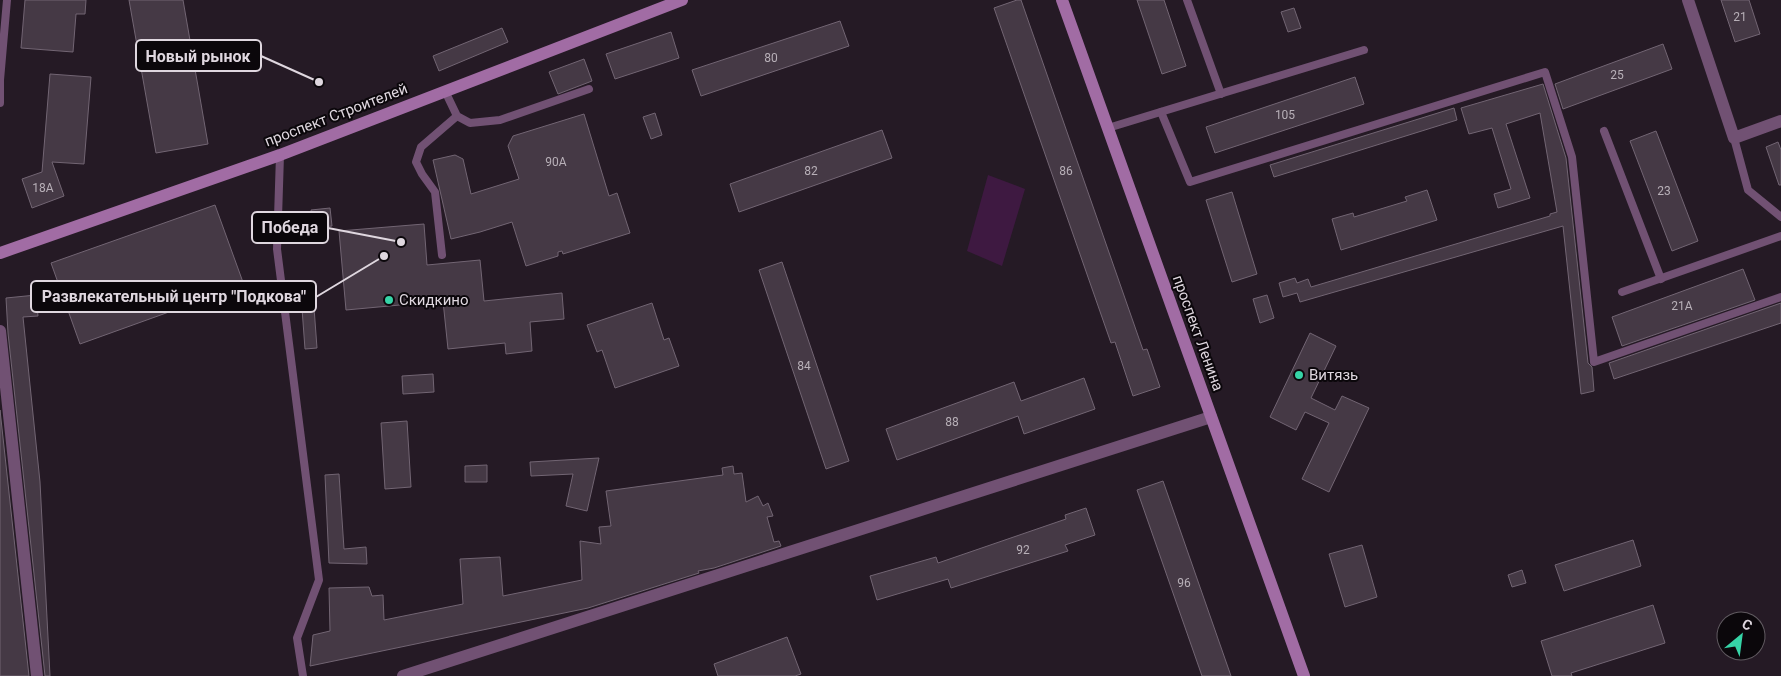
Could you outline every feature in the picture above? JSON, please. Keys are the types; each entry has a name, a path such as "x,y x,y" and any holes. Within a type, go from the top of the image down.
{"street":[{"name":"проспект Строителей","path":"0,253 280,155 682,0"},
{"name":"проспект Ленина","path":"1062,0 1304,676"},
{"path":"1688,0 1734,138 1781,121"},
{"path":"0,331 37,676"},
{"path":"403,676 1212,417"}],"lane":[{"path":"0,103 0,80 7,0"},
{"path":"1187,0 1221,94"},
{"path":"1108,128 1364,50"},
{"path":"1161,112 1190,182 1545,72 1572,156 1594,362 1781,297"},
{"path":"446,91 457,116 470,123 500,120 589,90"},
{"path":"442,255 435,192 416,162 421,147 457,116"},
{"path":"1604,131 1661,278"},
{"path":"1734,138 1748,190 1781,217"},
{"path":"280,155 277,248 319,580 297,638 303,676"},
{"path":"1622,292 1781,236"}],"shaded area":[{"path":"988,175 1025,189 1002,266 967,251"}],"building":[{"path":"25,0 86,0 85,14 76,14 73,52 21,48"},
{"path":"129,0 183,0 208,144 156,153"},
{"path":"1021,0 1143,350 1147,349 1160,387 1133,396 1115,342 1111,343 994,8"},
{"path":"1137,0 1164,0 1186,66 1162,74"},
{"path":"1721,0 1749,0 1760,34 1735,42"},
{"path":"1294,8 1301,28 1288,32 1281,12"},
{"path":"840,21 849,46 701,96 692,70"},
{"path":"502,28 508,42 439,71 433,56"},
{"path":"671,32 679,58 615,79 606,54"},
{"path":"1663,44 1672,69 1563,109 1555,84"},
{"path":"584,59 592,81 558,94 549,72"},
{"path":"50,74 91,77 84,164 52,162 64,196 32,208 22,179 42,172"},
{"path":"1355,77 1364,104 1215,153 1206,127"},
{"path":"1543,84 1566,158 1588,363 1592,367 1594,391 1581,394 1563,226 1300,302 1297,293 1283,297 1279,283 1295,278 1297,283 1308,279 1311,287 1550,216 1550,214 1557,212 1540,113 1506,124 1530,198 1498,208 1494,194 1511,189 1492,128 1469,134 1461,108"},
{"path":"1454,108 1457,120 1274,177 1270,165"},
{"path":"655,113 662,135 651,139 643,117"},
{"path":"584,114 609,196 617,193 630,233 563,254 562,251 558,252 558,256 526,266 512,222 451,239 433,160 455,155 463,159 471,194 519,179 508,146 513,136"},
{"path":"882,130 892,158 739,212 730,184"},
{"path":"1656,131 1698,241 1672,251 1630,141"},
{"path":"1778,142 1781,150 1781,185 1779,185 1766,147"},
{"path":"1427,190 1437,220 1341,250 1332,219 1353,213 1354,217 1407,201 1405,197"},
{"path":"1232,192 1257,274 1232,282 1206,200"},
{"path":"215,205 244,285 80,344 51,263"},
{"path":"330,208 332,226 313,228 311,210"},
{"path":"424,224 427,265 480,260 484,301 562,293 564,319 530,322 532,351 506,354 505,343 448,349 443,301 346,310 339,231"},
{"path":"782,262 849,461 826,469 759,270"},
{"path":"1743,269 1755,300 1622,346 1612,317"},
{"path":"313,294 317,348 305,349 301,295"},
{"path":"36,295 38,316 23,317 40,482 50,676 45,676 8,333 6,298"},
{"path":"1267,295 1274,318 1260,323 1253,299"},
{"path":"652,303 664,340 669,338 679,366 615,388 602,350 597,352 587,325"},
{"path":"1781,303 1781,323 1614,379 1609,363"},
{"path":"1310,333 1336,346 1311,398 1335,410 1342,396 1369,408 1329,492 1302,479 1329,423 1305,412 1296,430 1270,417"},
{"path":"433,374 434,392 403,394 402,376"},
{"path":"1084,378 1095,409 1024,434 1018,416 897,460 886,429 1014,382 1021,401"},
{"path":"0,410 29,676 0,676"},
{"path":"407,421 411,487 385,489 381,423"},
{"path":"599,458 587,511 566,506 573,474 531,476 530,462"},
{"path":"487,465 487,482 465,482 465,466"},
{"path":"733,466 734,474 742,473 746,502 758,496 763,506 768,503 773,516 767,517 774,542 779,541 781,546 714,568 698,571 699,573 588,608 310,666 313,635 330,631 329,588 369,587 372,596 383,595 384,620 463,604 460,559 500,557 503,596 582,580 580,541 601,544 599,527 611,526 606,491 723,475 722,468"},
{"path":"339,474 344,549 366,547 367,564 329,563 325,475"},
{"path":"1163,481 1231,676 1202,676 1137,490"},
{"path":"1086,508 1095,535 1065,545 1068,551 951,588 948,579 877,600 870,576 936,557 938,563 1066,519 1065,515"},
{"path":"1633,540 1641,566 1564,591 1555,565"},
{"path":"1362,545 1377,597 1345,607 1329,554"},
{"path":"1522,570 1526,583 1512,587 1508,575"},
{"path":"1653,605 1665,643 1571,673 1572,676 1552,676 1541,641"},
{"path":"787,637 801,674 795,676 718,676 714,664"}],"place":[{"name":"Новый рынок","path":"319,82"},
{"name":"Победа","path":"401,242"},
{"name":"Развлекательный центр \"Подкова\"","path":"384,256"},
{"name":"Скидкино","path":"389,300"},
{"name":"Витязь","path":"1299,375"}]}
